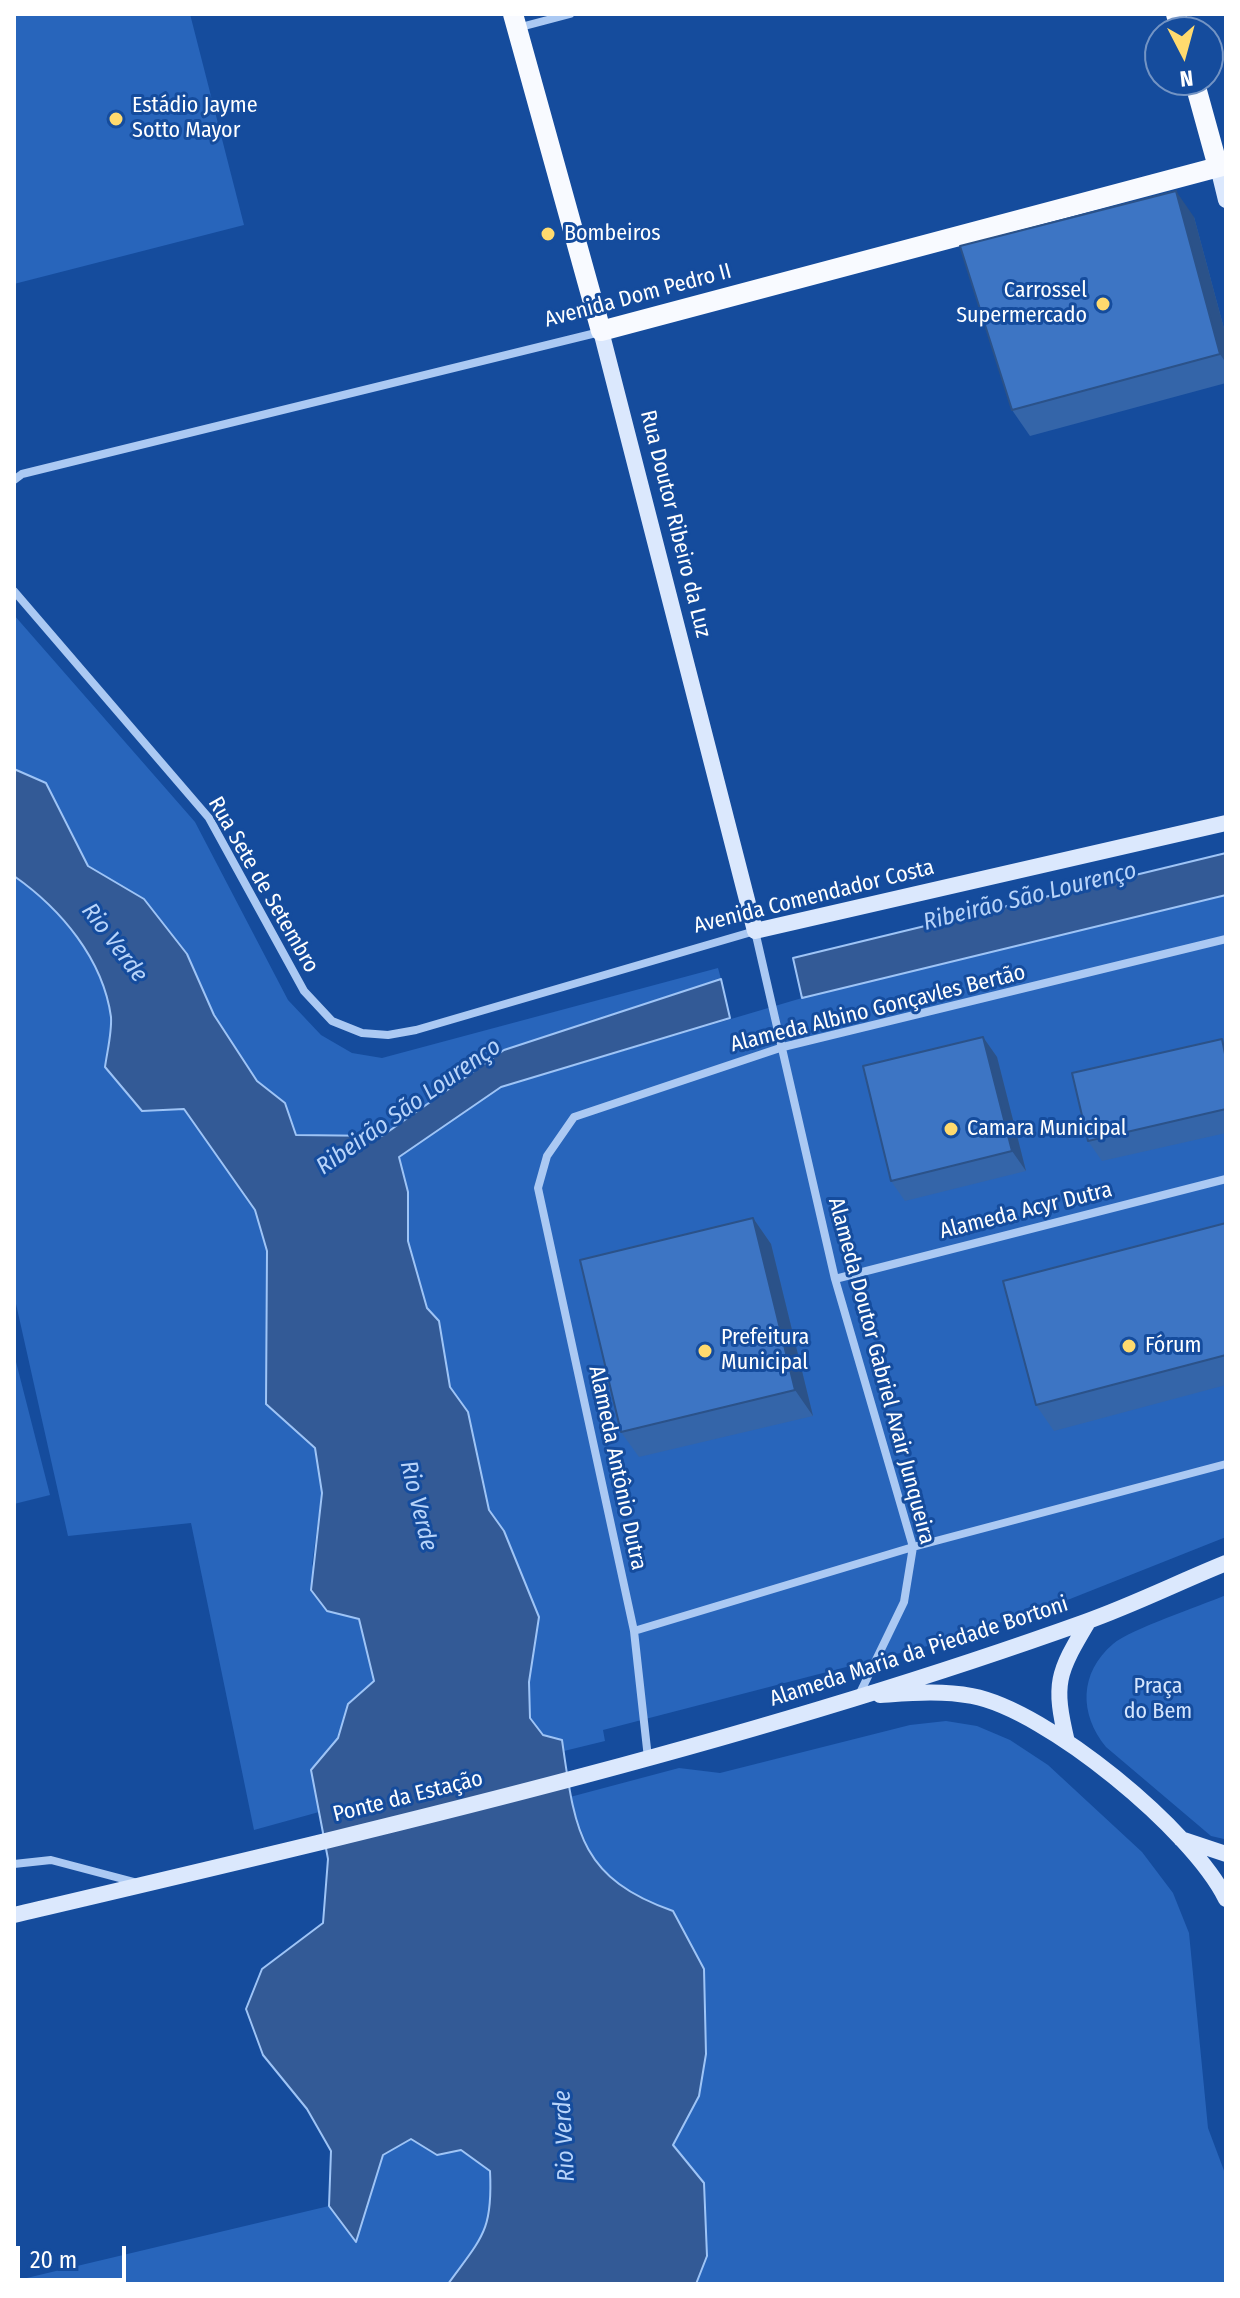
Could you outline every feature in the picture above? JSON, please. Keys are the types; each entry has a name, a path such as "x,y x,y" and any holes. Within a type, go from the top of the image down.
{"main road":[{"name":"Rua Doutor Ribeiro da Luz","path":"515,21 601,331 755,931"},
{"path":"1199,96 1222,166 1226,200"},
{"name":"Avenida Dom Pedro II","path":"601,331 1222,166"},
{"name":"Avenida Comendador Costa","path":"755,931 1226,823"},
{"name":"Alameda Maria da Piedade Bortoni","path":"620,1767 858,1696 1088,1622 1226,1563"},
{"path":"1067,1742 1057,1702 1059,1673 1088,1622"},
{"path":"858,1696 932,1692 972,1696 1040,1723 1118,1782 1179,1838 1226,1899"},
{"name":"Ponte da Estação","path":"14,1915 620,1767"},
{"path":"1179,1838 1226,1854"}],"street":[{"path":"515,21 570,14"},
{"name":"Avenida Dom Pedro II","path":"14,480 22,474 60,464 601,331"},
{"name":"Rua Sete de Setembro","path":"14,591 209,818 304,991 332,1021 362,1033 388,1035 416,1030"},
{"name":"Avenida Comendador Costa","path":"416,1030 755,931"},
{"name":"Rua Doutor Ribeiro da Luz","path":"755,931 783,1047"},
{"name":"Alameda Albino Gonçavles Bertão","path":"538,1188 547,1156 574,1117 783,1047 1226,939"},
{"name":"Alameda Doutor Gabriel Avair Junqueira","path":"783,1047 835,1279 913,1547 904,1602 858,1696"},
{"name":"Alameda Acyr Dutra","path":"835,1279 1226,1179"},
{"name":"Alameda Antônio Dutra","path":"538,1188 634,1631 648,1758"},
{"path":"634,1631 913,1547 1226,1464"},
{"path":"14,1864 51,1860 144,1884"}],"green space":[{"name":"Estádio Jayme Sotto Mayor","path":"14,14 190,14 244,225 14,284"},
{"path":"14,615 195,822 288,1000 321,1035 352,1053 382,1058 718,968 721,979 504,1050 382,1136 296,1135 285,1104 257,1081 214,1015 187,954 144,899 88,867 46,783 14,769"},
{"path":"14,876 63,920 77,937 99,975 111,1017 105,1067 142,1111 184,1109 255,1210 267,1251 266,1404 315,1448 322,1493 312,1564 327,1611 359,1619 375,1681 348,1704 338,1738 311,1770 319,1812 254,1830 191,1523 68,1536 14,1295"},
{"path":"1226,895 1226,1537 1070,1599 935,1644 603,1730 605,1741 564,1751 562,1740 543,1735 530,1718 529,1682 539,1617 504,1531 489,1510 468,1412 450,1387 439,1321 427,1308 408,1241 408,1192 399,1156 501,1087 802,998"},
{"path":"14,1354 50,1495 14,1504"},
{"name":"Praça do Bem","path":"1226,1595 1224,1839 1211,1836 1106,1747 1091,1721 1087,1694 1094,1668 1113,1644 1150,1625"},
{"path":"946,1721 977,1726 1010,1740 1048,1765 1142,1852 1173,1893 1189,1933 1208,2128 1226,2176 1226,2284 696,2284 707,2256 673,2145 699,2096 673,1911 630,1892 603,1870 585,1840 570,1797 679,1768 720,1773 910,1725"},
{"path":"411,2139 437,2155 461,2150 490,2170 489,2207 483,2232 448,2284 14,2284 14,2281 329,2206 356,2241 383,2155"}],"water":[{"name":"Rio Verde","path":"14,769 46,783 88,866 144,899 187,954 214,1015 257,1081 285,1103 296,1135 382,1136 504,1050 721,979 730,1018 501,1087 399,1157 408,1192 408,1241 427,1308 439,1321 450,1387 468,1412 489,1510 504,1531 539,1617 529,1682 530,1718 543,1735 562,1740 578,1825 587,1847 600,1866 618,1883 642,1898 673,1911 704,1969 706,2054 699,2096 673,2145 704,2183 707,2256 696,2284 448,2284 483,2232 489,2207 490,2171 461,2150 437,2155 411,2139 383,2155 356,2242 329,2206 331,2151 307,2109 263,2055 246,2009 262,1969 323,1923 328,1859 311,1770 338,1738 348,1704 374,1681 359,1619 327,1611 311,1590 322,1493 315,1448 266,1404 267,1251 255,1210 184,1109 142,1111 105,1067 111,1017 99,975 77,937 63,920 14,876"},
{"path":"1226,853 1226,895 802,998 793,958"}],"building":[{"name":"Carrossel Supermercado","path":"1176,191 1220,354 1012,410 960,246"},
{"name":"Camara Municipal","path":"983,1037 1012,1151 891,1181 863,1066"},
{"path":"1222,1039 1226,1059 1226,1109 1088,1141 1072,1073"},
{"name":"Prefeitura Municipal","path":"753,1218 795,1390 621,1432 580,1260"},
{"name":"Fórum","path":"1226,1223 1226,1355 1036,1405 1003,1281"}],"place":[{"name":"Estádio Jayme Sotto Mayor","path":"116,119"},
{"name":"Bombeiros","path":"548,234"},
{"name":"Carrossel Supermercado","path":"1103,304"},
{"name":"Camara Municipal","path":"951,1129"},
{"name":"Fórum","path":"1129,1346"},
{"name":"Prefeitura Municipal","path":"705,1351"}],"water label":[{"name":"Ribeirão São Lourenço","path":"1030,897"},
{"name":"Ribeirão São Lourenço","path":"409,1107"}]}
